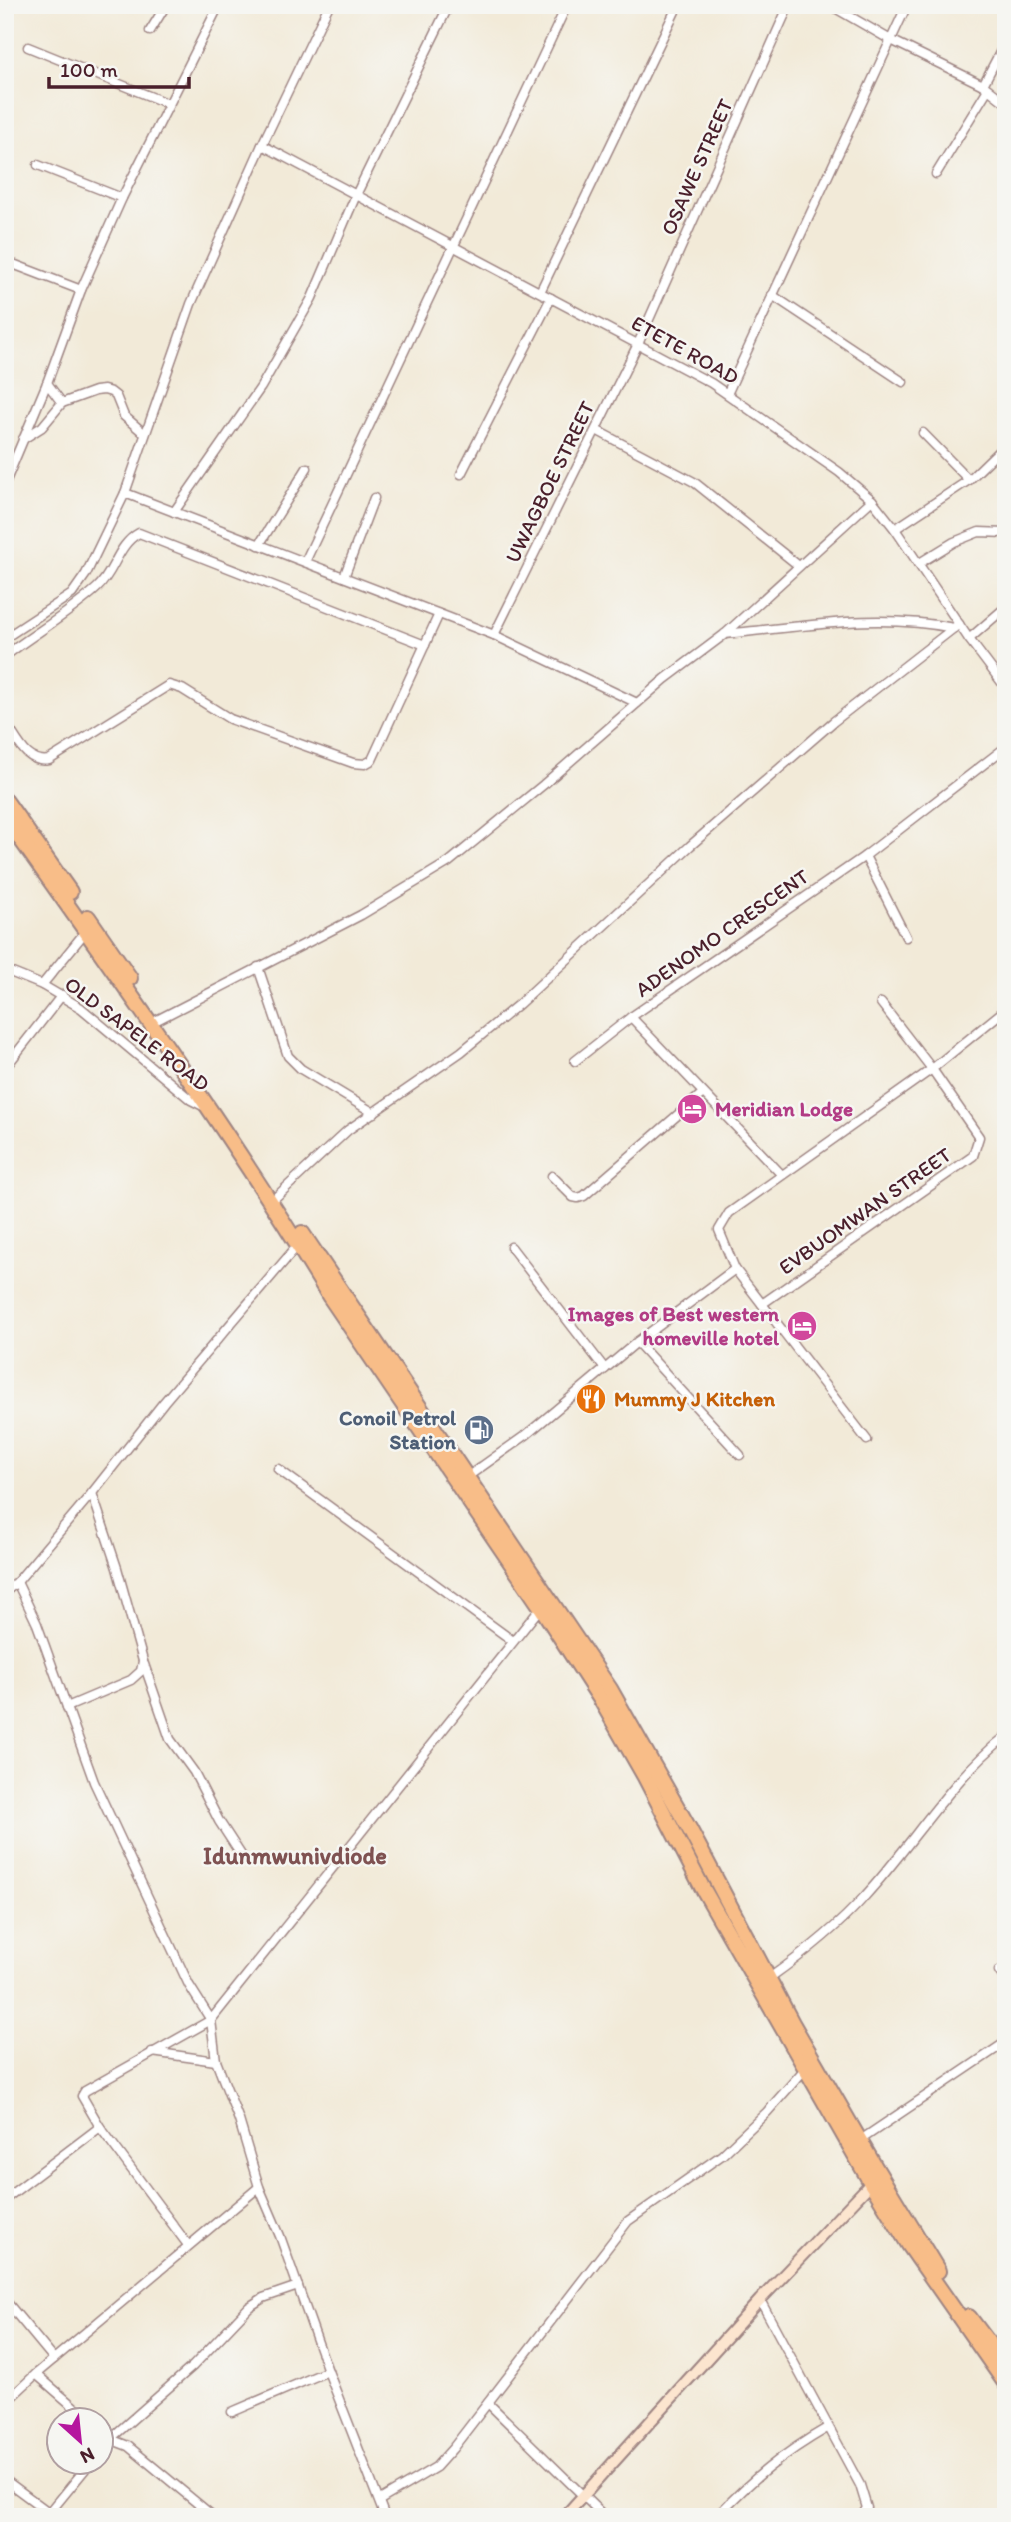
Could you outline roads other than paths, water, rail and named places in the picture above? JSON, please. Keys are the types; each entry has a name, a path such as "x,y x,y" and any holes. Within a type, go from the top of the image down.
{"highway":[{"path":"5,800 113,953 610,1689 684,1834 702,1887 805,2069 909,2245 1006,2384"},
{"path":"5,817 208,1110 330,1297 541,1606 684,1834 859,2141 928,2256 1006,2366"}],"street":[{"path":"150,32 166,5"},
{"path":"5,483 47,383 81,290 122,198 219,5"},
{"path":"5,638 72,594 86,575 125,493 191,304 262,145 329,5"},
{"path":"174,512 261,387 312,298 356,195 449,5"},
{"path":"305,562 567,5"},
{"path":"540,292 678,5"},
{"name":"OSAWE STREET","path":"638,344 789,5"},
{"path":"830,5 889,39 985,87 1006,103"},
{"path":"728,392 906,5"},
{"path":"936,174 985,87 1006,41"},
{"path":"28,47 169,104"},
{"name":"ETETE ROAD","path":"262,145 728,392 839,472 872,500 895,529 956,626 1006,688"},
{"path":"38,165 122,198"},
{"path":"5,261 81,290"},
{"path":"772,295 902,382"},
{"path":"461,474 551,298"},
{"name":"UWAGBOE STREET","path":"494,635 638,344"},
{"path":"47,383 62,402"},
{"path":"23,439 42,427 62,402 95,391 111,392 116,396 124,416 145,434"},
{"path":"596,430 694,482 799,566"},
{"path":"923,433 969,480"},
{"path":"895,529 969,480 1006,444"},
{"path":"259,545 307,468"},
{"path":"125,493 494,635 637,703"},
{"path":"344,577 374,498"},
{"path":"157,1020 360,915 449,862 637,703 725,634 872,500"},
{"path":"918,564 954,542 979,532 1006,533"},
{"path":"5,656 100,586 122,547 139,533 425,645"},
{"path":"969,639 1006,607"},
{"path":"6,725 31,758 49,760 169,685 182,689 230,719 353,763 365,764 372,760 383,739 439,614"},
{"path":"725,634 859,620 956,626"},
{"path":"277,1196 335,1142 461,1052 509,1012 700,837 833,722 956,626"},
{"name":"ADENOMO CRESCENT","path":"781,1174 631,1017 865,856 1006,747"},
{"path":"865,856 906,937"},
{"path":"43,985 86,931"},
{"path":"258,967 288,1056 301,1069 374,1113"},
{"name":"OLD SAPELE ROAD","path":"5,970 43,985 62,996 91,1016 191,1100 208,1110"},
{"path":"5,1068 62,996"},
{"name":"EVBUOMWAN STREET","path":"762,1304 973,1156 979,1137 932,1069 881,1003"},
{"path":"867,1440 735,1269 719,1230 729,1213 932,1069 1006,1009"},
{"path":"575,1061 631,1017"},
{"path":"552,1177 573,1196 584,1196 703,1093"},
{"path":"5,1592 17,1583 163,1402 298,1245"},
{"path":"511,1247 605,1369"},
{"path":"467,1477 526,1435 637,1342 735,1269"},
{"path":"637,1342 740,1455"},
{"path":"278,1469 513,1641"},
{"path":"92,1493 117,1568 143,1661 170,1738 177,1751 188,1762 219,1821 245,1861"},
{"path":"17,1583 37,1624 94,1782 189,1985 211,2020 216,2061 239,2120 259,2187 281,2236 328,2371 385,2517"},
{"path":"188,2245 100,2127 82,2096 85,2091 211,2020 541,1606"},
{"path":"67,1707 131,1680 141,1671 143,1661"},
{"path":"768,1979 815,1944 865,1897 988,1749 1006,1736"},
{"path":"999,1971 1006,1980"},
{"path":"859,2141 1006,2042"},
{"path":"152,2052 216,2061"},
{"path":"380,2500 436,2467 628,2221 722,2155 767,2112 805,2069"},
{"path":"5,2199 100,2127"},
{"path":"564,2517 760,2300 871,2183"},
{"path":"5,2403 259,2187"},
{"path":"116,2434 193,2366 249,2307 262,2298 298,2286"},
{"path":"5,2300 54,2359"},
{"path":"760,2300 860,2485 869,2512 861,2517"},
{"path":"232,2412 328,2371"},
{"path":"36,2374 73,2406"},
{"path":"488,2403 605,2517"},
{"path":"716,2517 760,2473 790,2450 827,2428"},
{"path":"116,2441 128,2446 214,2517"},
{"path":"5,2480 50,2515 80,2476"}],"place":[{"name":"Meridian Lodge","path":"692,1109"},
{"name":"Images of Best western homeville hotel","path":"802,1326"},
{"name":"Mummy J Kitchen","path":"591,1399"},
{"name":"Conoil Petrol Station","path":"479,1430"}],"district":[{"name":"Idunmwunivdiode","path":"295,1856"}]}
